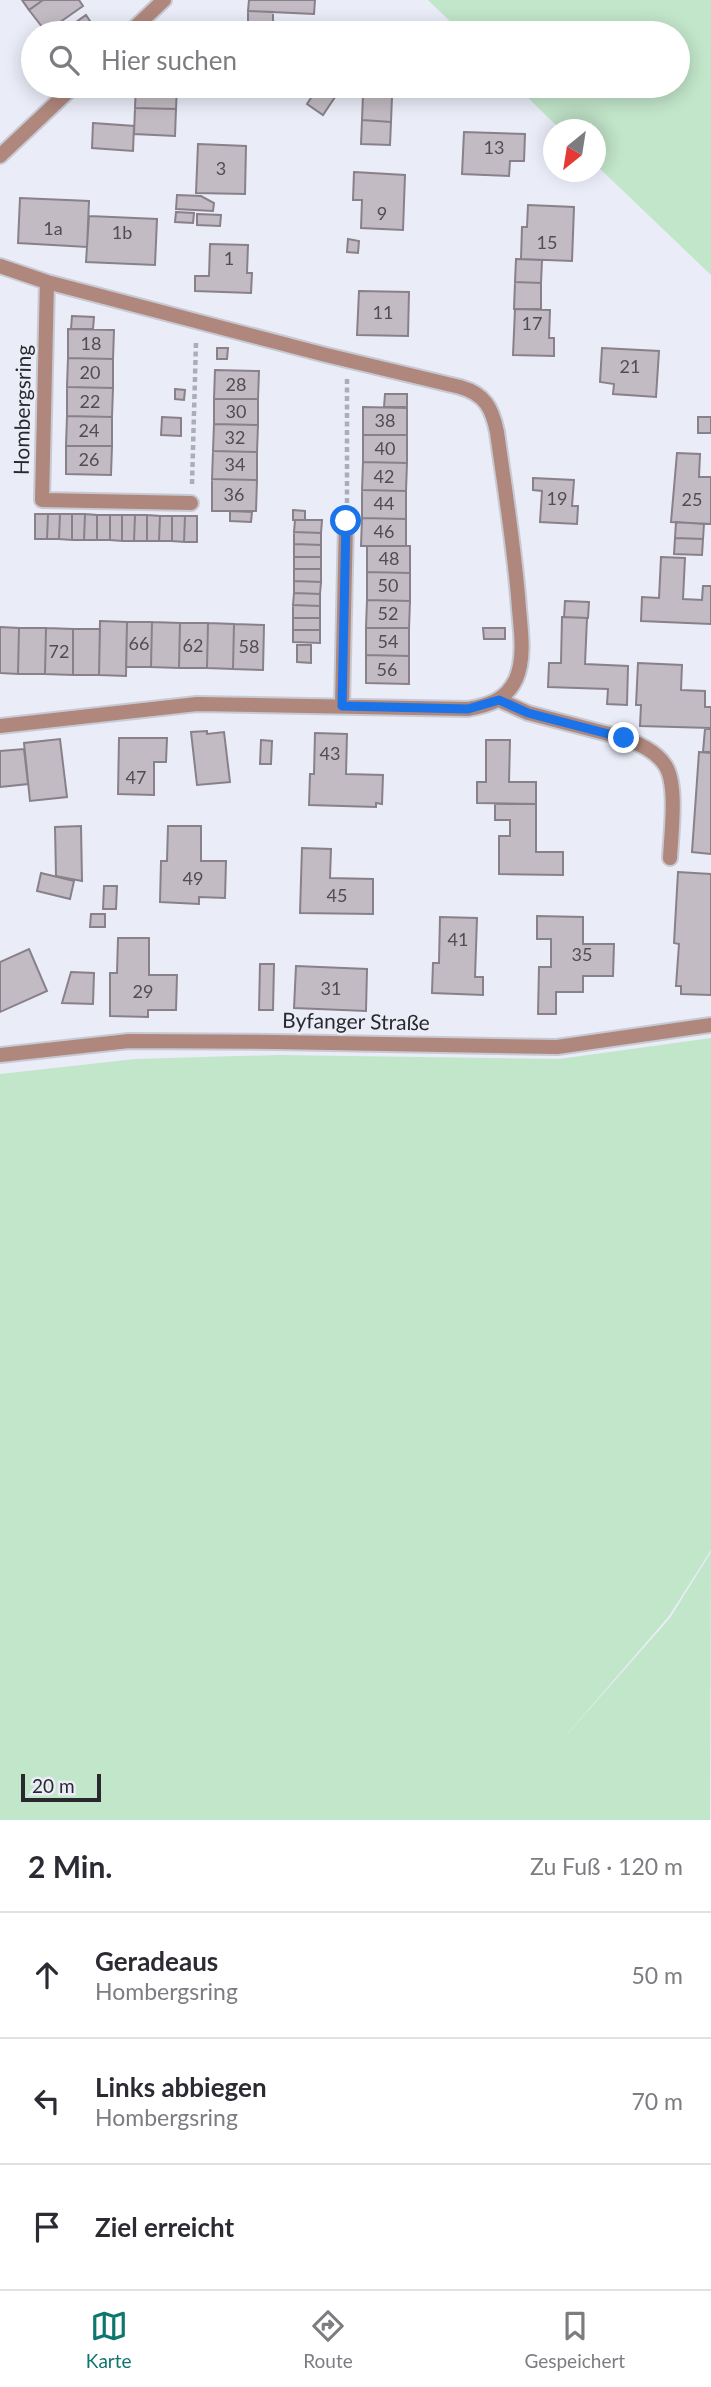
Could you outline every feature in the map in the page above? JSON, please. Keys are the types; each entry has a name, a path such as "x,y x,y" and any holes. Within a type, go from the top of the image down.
{"street":[{"path":"142,21 164,0"},
{"path":"0,156 61,98"},
{"path":"0,266 47,282 469,389 487,402 493,413 517,576 521,635 517,677 499,700 468,709 232,703 175,705 0,726"},
{"name":"Hombergsring","path":"47,282 42,500 191,503"},
{"path":"342,706 346,521"},
{"path":"499,700 528,713 624,738 639,744 661,760 671,779 670,858"},
{"name":"Byfanger Straße","path":"0,1055 130,1041 557,1047 711,1025"}],"path":[{"path":"191,503 197,320"},
{"path":"346,521 347,360"}],"green space":[{"path":"428,0 711,0 711,275 606,175 606,119 550,119 528,98 690,98 690,21 450,21"},
{"path":"711,1038 711,1550 669,1616 556,1747 670,1618 711,1552 710,1820 0,1820 0,1074 135,1059 278,1055 559,1059"}],"building":[{"path":"22,0 43,0 29,10"},
{"path":"43,0 79,0 83,6 62,21 38,21 29,10"},
{"path":"249,0 315,0 314,14 248,11"},
{"path":"248,11 273,12 273,21 248,21"},
{"path":"86,15 90,21 78,21"},
{"path":"135,98 176,98 176,109 135,108"},
{"path":"311,98 334,98 323,115 307,104"},
{"path":"363,98 392,98 391,122 362,120"},
{"path":"135,108 176,109 175,136 134,134"},
{"path":"362,120 391,122 390,145 361,144"},
{"path":"93,123 134,126 133,151 92,148"},
{"path":"464,132 525,134 524,161 510,161 509,176 462,174"},
{"path":"198,144 246,146 245,194 196,193"},
{"path":"354,172 405,175 403,230 361,228 362,200 353,200"},
{"path":"177,195 201,196 214,203 213,211 176,209"},
{"path":"20,198 89,201 87,247 18,243"},
{"path":"528,205 574,207 572,261 521,259 522,227 527,227"},
{"path":"176,212 194,213 193,223 175,222"},
{"path":"197,214 221,215 220,226 197,225"},
{"path":"89,216 157,219 155,265 86,262"},
{"path":"348,239 359,241 358,253 347,252"},
{"path":"210,244 248,245 247,273 252,273 251,293 195,291 195,276 209,276"},
{"path":"516,259 542,260 541,283 515,282"},
{"path":"515,282 541,283 541,309 514,309"},
{"path":"359,291 409,292 408,336 357,335"},
{"path":"515,309 550,310 549,338 554,338 554,356 513,355"},
{"path":"72,316 94,317 93,329 71,329"},
{"path":"68,329 114,330 113,359 68,358"},
{"path":"217,348 228,348 227,359 217,359"},
{"path":"602,348 659,351 656,397 613,394 614,384 600,382"},
{"path":"68,358 113,359 113,388 67,387"},
{"path":"215,370 259,371 258,399 214,399"},
{"path":"67,387 113,388 112,417 67,416"},
{"path":"175,389 185,390 184,400 175,399"},
{"path":"385,394 407,394 407,407 384,407"},
{"path":"214,399 258,399 258,425 214,424"},
{"path":"363,407 407,408 407,435 363,435"},
{"path":"67,416 112,417 112,446 66,446"},
{"path":"162,417 181,418 181,436 161,435"},
{"path":"698,417 711,417 711,433 698,433"},
{"path":"214,424 258,425 257,452 213,451"},
{"path":"363,435 407,435 407,463 363,462"},
{"path":"66,446 112,446 111,475 66,474"},
{"path":"213,451 257,452 257,480 212,479"},
{"path":"677,453 700,454 699,477 711,477 711,524 671,522"},
{"path":"363,462 407,463 406,491 362,490"},
{"path":"533,478 574,480 572,506 578,506 577,524 540,522 542,491 533,490"},
{"path":"212,479 257,480 256,511 212,511"},
{"path":"362,490 406,491 406,519 362,518"},
{"path":"293,510 305,511 305,520 293,520"},
{"path":"230,511 252,512 251,522 230,521"},
{"path":"35,514 48,514 47,539 35,539"},
{"path":"48,514 60,514 59,539 47,539"},
{"path":"60,514 72,514 72,540 59,539"},
{"path":"72,514 85,514 84,540 72,540"},
{"path":"85,514 97,515 97,540 84,540"},
{"path":"97,515 110,515 110,540 97,540"},
{"path":"110,515 122,515 122,541 110,540"},
{"path":"122,515 135,515 134,541 122,541"},
{"path":"135,515 147,515 147,541 134,541"},
{"path":"147,515 160,516 159,541 147,541"},
{"path":"160,516 172,516 172,541 159,541"},
{"path":"172,516 185,516 184,542 172,541"},
{"path":"185,516 197,516 197,542 184,542"},
{"path":"362,518 406,519 406,546 361,546"},
{"path":"295,520 322,520 321,533 294,532"},
{"path":"676,522 704,524 703,539 675,538"},
{"path":"294,532 321,533 321,545 294,544"},
{"path":"675,538 703,539 702,555 674,554"},
{"path":"294,544 321,545 321,557 294,557"},
{"path":"367,546 410,546 410,573 367,572"},
{"path":"294,557 321,557 321,569 294,569"},
{"path":"661,557 685,558 683,599 702,600 703,586 711,586 711,624 641,621 642,597 659,598"},
{"path":"294,569 321,569 321,582 294,581"},
{"path":"367,572 410,573 410,601 367,600"},
{"path":"294,581 321,582 320,594 294,593"},
{"path":"294,593 320,594 320,606 293,605"},
{"path":"367,600 410,601 409,628 366,628"},
{"path":"565,601 589,602 588,618 564,617"},
{"path":"293,605 320,606 320,618 293,618"},
{"path":"562,617 587,618 585,664 628,666 627,705 607,704 608,689 548,687 549,663 561,663"},
{"path":"293,618 320,618 320,630 293,630"},
{"path":"100,621 127,622 126,676 99,675"},
{"path":"127,622 152,622 151,667 126,667"},
{"path":"152,622 180,623 179,668 151,667"},
{"path":"180,623 208,623 207,668 179,668"},
{"path":"208,623 234,624 233,669 207,668"},
{"path":"234,624 264,625 263,670 233,669"},
{"path":"0,627 19,628 18,674 0,673"},
{"path":"19,628 46,628 45,674 18,674"},
{"path":"46,628 73,629 73,675 45,674"},
{"path":"366,628 409,628 409,656 366,655"},
{"path":"483,628 505,628 505,639 484,639"},
{"path":"73,629 100,629 99,675 73,675"},
{"path":"293,630 320,630 320,643 293,642"},
{"path":"297,645 311,645 311,663 297,662"},
{"path":"366,655 409,656 409,684 366,683"},
{"path":"638,663 682,665 681,690 705,691 705,707 711,707 711,728 640,726 641,705 636,705"},
{"path":"705,729 711,729 711,752 703,752"},
{"path":"207,731 207,734 224,732 230,782 197,785 191,732"},
{"path":"315,733 347,734 346,774 383,775 382,804 376,803 376,807 309,805 310,774 314,774"},
{"path":"119,738 167,738 166,762 154,762 154,795 118,794"},
{"path":"60,739 67,797 30,801 24,743"},
{"path":"261,740 272,741 271,764 260,764"},
{"path":"486,740 510,740 509,782 536,782 536,804 477,803 477,782 486,782"},
{"path":"24,749 28,784 0,787 0,751"},
{"path":"699,752 711,753 711,854 692,852"},
{"path":"495,804 536,804 536,852 563,852 563,875 499,874 499,836 510,836 510,820 495,820"},
{"path":"81,826 82,881 56,876 55,827"},
{"path":"168,826 201,826 201,861 226,861 225,898 199,897 199,904 160,902 161,861 167,861"},
{"path":"302,848 331,849 330,878 373,879 373,914 300,913"},
{"path":"678,872 711,874 711,995 681,994 681,986 676,986 679,944 674,943"},
{"path":"41,873 74,881 70,899 37,891"},
{"path":"104,886 117,886 116,909 103,909"},
{"path":"91,914 105,914 105,927 90,927"},
{"path":"537,916 583,917 583,944 614,944 613,976 583,976 583,992 556,992 556,1014 538,1014 539,967 551,967 551,939 537,939"},
{"path":"440,917 477,918 475,977 483,977 483,995 432,993 433,963 439,963"},
{"path":"118,938 149,938 149,975 177,975 176,1010 148,1010 148,1017 110,1016 110,973 117,973"},
{"path":"29,949 47,991 0,1012 0,962"},
{"path":"260,964 274,964 273,1010 259,1010"},
{"path":"296,966 367,969 366,1011 294,1008"},
{"path":"71,972 94,973 93,1004 62,1003"}],"route":[{"path":"346,521 342,706 468,709 499,700 528,713 624,738"}]}
